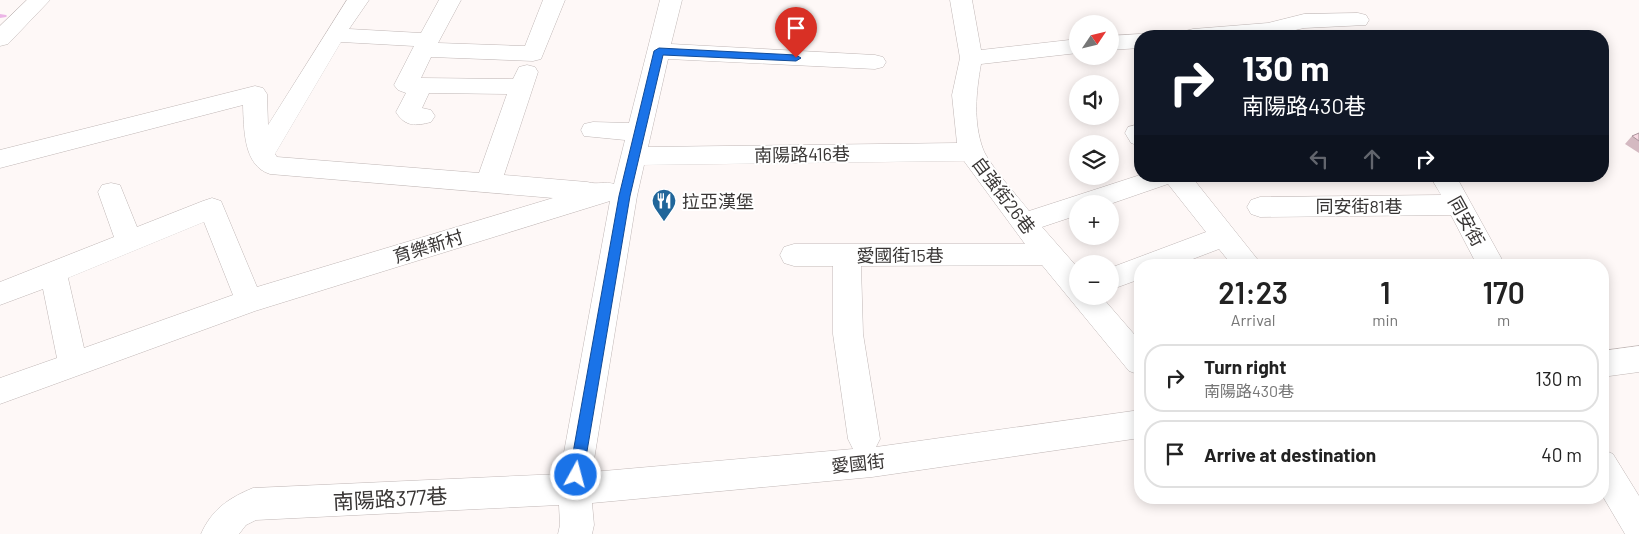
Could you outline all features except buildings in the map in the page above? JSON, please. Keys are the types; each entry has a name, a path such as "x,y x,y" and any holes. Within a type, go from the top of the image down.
{"street":[{"path":"0,39 39,0"},
{"path":"262,155 334,35 358,0"},
{"path":"450,0 406,85 522,87"},
{"path":"488,184 533,54 554,0"},
{"path":"575,534 577,525 574,489 579,446 616,194 636,144 671,0"},
{"name":"自強街26巷","path":"961,0 971,58 964,94 966,128 971,152 1023,223 1069,278"},
{"path":"1346,0 1362,28"},
{"path":"1268,30 1304,21 1362,28"},
{"path":"334,35 533,54"},
{"path":"1119,42 1134,41"},
{"path":"971,58 1069,47"},
{"path":"659,51 875,62"},
{"path":"421,86 408,112 413,117 423,116"},
{"path":"0,159 255,94 256,132 262,155 270,165 616,194"},
{"name":"南陽路416巷","path":"593,130 636,144 971,152"},
{"path":"1108,195 1146,182"},
{"path":"1181,182 1243,259"},
{"name":"同安街","path":"1445,182 1488,259"},
{"path":"110,192 129,242"},
{"name":"育樂新村","path":"0,392 249,301 570,202 616,194"},
{"name":"同安街81巷","path":"1260,207 1458,205"},
{"path":"0,294 212,208 249,301"},
{"path":"1023,223 1069,208"},
{"path":"1164,259 1224,236"},
{"name":"愛國街15巷","path":"864,439 848,334 847,255 1048,254"},
{"path":"794,255 847,255"},
{"path":"1119,276 1134,270"},
{"path":"53,272 73,365"},
{"path":"1092,305 1134,355"},
{"path":"1609,363 1639,359"},
{"name":"愛國街","path":"574,489 872,462 1134,425"},
{"path":"1609,476 1639,527"},
{"name":"南陽路377巷","path":"218,534 234,514 253,504 574,489"}],"place":[{"name":"拉亞漢堡","path":"664,222"}],"route":[{"path":"576,475 579,446 624,196 659,51 796,58"}]}
